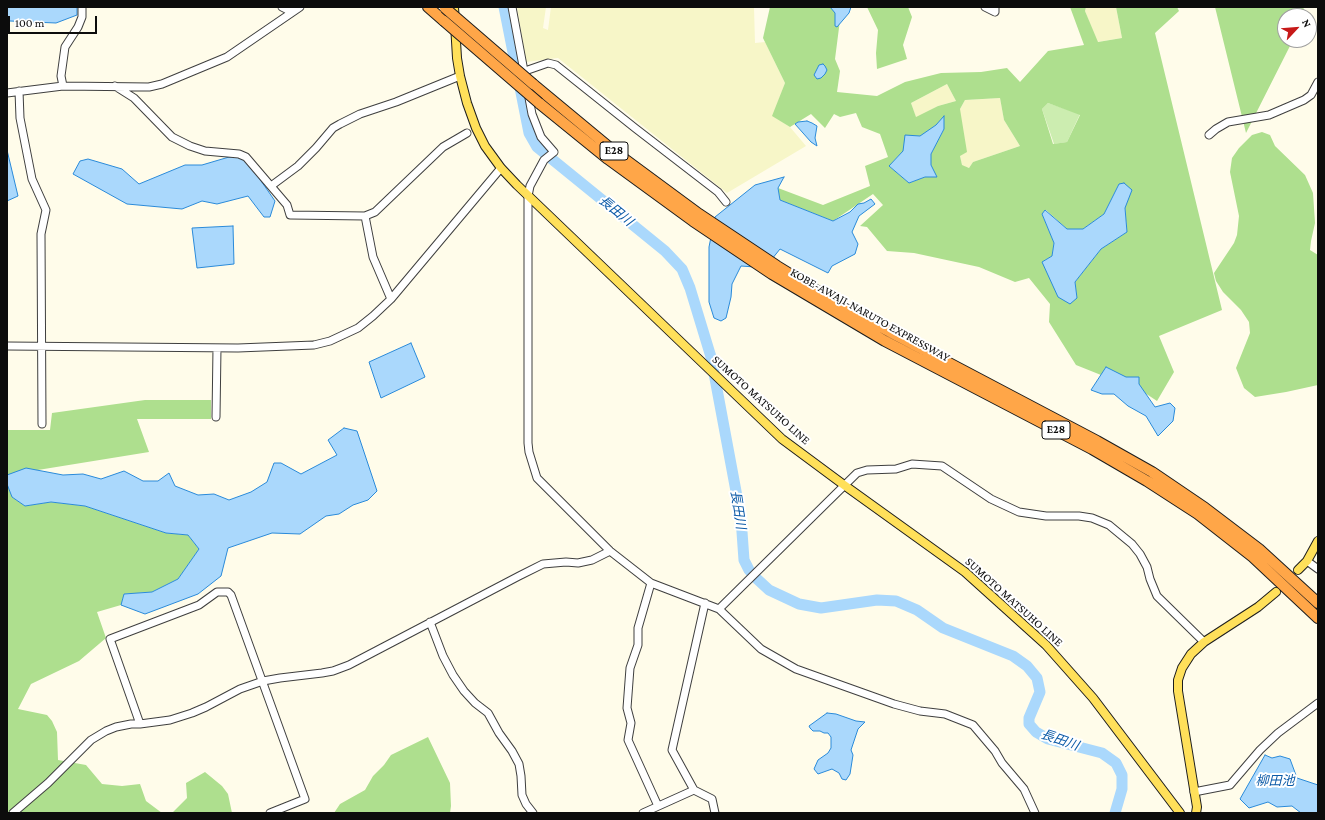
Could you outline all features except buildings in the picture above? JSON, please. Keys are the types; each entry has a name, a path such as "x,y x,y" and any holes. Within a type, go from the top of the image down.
{"highway":[{"name":"KOBE-AWAJI-NARUTO EXPRESSWAY","path":"428,7 539,103 608,159 774,270 885,341 1092,448 1147,481 1198,514 1253,557 1318,618"},
{"name":"KOBE-AWAJI-NARUTO EXPRESSWAY","path":"448,7 533,84 696,218"},
{"name":"KOBE-AWAJI-NARUTO EXPRESSWAY","path":"774,270 1091,438 1152,472 1205,508 1253,544 1318,603"}],"main road":[{"name":"SUMOTO MATSUHO LINE","path":"448,7 460,76 467,102 476,128 501,168 528,196 782,439 965,572 1046,645 1093,698 1180,813"},
{"path":"1298,570 1307,562 1318,541"},
{"path":"1196,813 1197,807 1178,691 1178,680 1182,668 1191,654 1204,642 1258,607 1276,592"}],"street":[{"path":"62,86 61,76 65,47 78,27 82,17 82,7"},
{"path":"282,7 292,12"},
{"path":"7,93 62,86 149,87 162,84 227,57 300,7"},
{"path":"512,7 532,114 541,137 554,152 544,160 530,186 528,196 528,442 529,452 537,478 610,551 651,583 719,609 761,649 796,670 894,704 920,711 945,714 973,725 1024,789 1035,813"},
{"path":"985,7 995,12 995,7"},
{"path":"524,71 548,63 556,65 718,192 726,202"},
{"path":"271,186 298,166 333,128 360,114 396,102 460,76"},
{"path":"1209,135 1228,122 1269,115 1304,100 1311,95 1318,82"},
{"path":"115,86 134,98 172,137 190,146 205,151 243,155 246,157 287,205 290,215 366,216 375,212 443,147 468,133"},
{"path":"19,91 20,118 32,179 46,210 41,234 42,424"},
{"path":"7,346 217,348 314,345 330,341 358,328 374,316 391,299 501,168"},
{"path":"366,216 373,257 391,299"},
{"path":"216,417 217,348"},
{"path":"719,609 856,473 867,470 896,469 912,464 942,466 990,499 1019,512 1046,516 1079,516 1092,518 1109,525 1128,540 1140,554 1147,567 1151,584 1157,596 1204,642"},
{"path":"13,813 52,779 91,740 116,727 170,720 192,713 240,689 263,681 333,671 349,665 543,564 566,562 578,563 592,560 610,551"},
{"path":"1307,562 1318,569"},
{"path":"651,583 638,628 638,645 630,668 627,708 631,723 628,740 658,806"},
{"path":"140,724 110,639 199,605 217,592 228,592 231,595 263,681 305,799 270,813"},
{"path":"705,604 672,750 694,790 712,799 715,813"},
{"path":"430,622 443,656 453,675 464,691 475,703 488,713 499,733 512,751 519,764 522,776 522,795 526,804 533,813"},
{"path":"1194,792 1230,785 1260,750 1278,733 1318,703"},
{"path":"643,813 694,790"}],"green space":[{"path":"517,7 546,7 543,28 548,30 551,7 754,7 755,43 765,42 785,83 773,116 790,127 806,146 727,193 558,58 526,62"},
{"path":"770,7 833,7 840,20 835,59 840,71 837,92 877,96 905,82 941,73 981,72 1007,68 1020,82 1048,51 1084,45 1070,7 1086,7 1085,11 1098,42 1122,38 1116,7 1177,7 1179,11 1155,33 1222,310 1159,336 1174,372 1157,401 1106,367 1101,375 1076,365 1049,322 1050,304 1029,278 1015,282 979,267 914,253 887,251 867,227 860,226 883,205 873,194 833,221 780,200 778,188 823,205 870,186 865,166 888,157 880,134 862,127 856,113 840,117 834,114 825,128 811,114 790,127 772,116 785,83 763,38","holes":["947,84 956,101 938,106 916,117 911,103","1000,98 1004,120 1020,146 973,162 969,168 962,165 960,156 967,152 960,109 965,100","1048,103 1080,115 1067,142 1053,144 1042,109","944,117 944,129 931,154 931,165 936,177 925,177 909,183 889,166 903,151 936,125","1119,184 1125,208 1127,232 1101,249 1075,282 1077,298 1042,262 1052,256 1054,243 1042,214 1046,210 1067,229 1083,229 1104,214"]},
{"path":"867,7 908,7 912,17 903,45 907,59 877,69 876,53 878,30"},
{"path":"1086,7 1116,7 1122,38 1097,42 1085,11"},
{"path":"1215,7 1304,7 1277,8 1277,48 1289,48 1246,133"},
{"path":"947,84 956,101 938,106 916,118 911,103"},
{"path":"1000,98 1004,120 1020,146 973,162 969,168 962,166 960,156 960,109 965,100"},
{"path":"1048,103 1080,114 1067,142 1054,144 1042,109"},
{"path":"1262,132 1270,135 1275,146 1305,175 1313,193 1315,223 1310,250 1318,255 1318,385 1255,397 1244,388 1236,368 1250,333 1249,322 1241,310 1223,292 1216,281 1214,273 1234,243 1237,235 1239,216 1230,172 1232,158 1239,148 1252,135"},
{"path":"145,400 211,400 211,419 137,419 149,452 7,475 7,430 50,430 52,413"},
{"path":"7,484 12,497 25,506 51,502 85,506 166,533 188,535 199,549 178,579 152,592 124,594 121,605 97,612 106,638 79,661 31,684 18,709 47,715 52,721 57,732 58,760 86,765 102,784 122,786 140,784 146,801 162,813 7,813"},
{"path":"428,737 450,783 450,813 334,813 340,804 365,790 373,776 391,755"},
{"path":"205,772 222,786 228,794 232,813 166,813 173,812 187,798 186,783"}],"water":[{"path":"7,7 77,7 77,15 56,23 10,21 7,23"},
{"path":"830,7 851,7 849,13 837,27 835,26 835,13"},
{"path":"823,64 827,70 821,78 817,79 814,75 819,65"},
{"path":"944,116 944,129 931,154 931,165 937,177 925,177 909,183 889,166 903,151 905,135 920,136 936,125"},
{"path":"807,121 817,126 815,138 817,146 811,142 795,124 798,122"},
{"path":"7,150 18,196 7,201"},
{"path":"243,155 275,201 270,217 264,217 248,196 217,204 202,201 182,209 127,204 73,174 80,161 88,159 122,169 139,184 185,165 202,165 229,157"},
{"path":"784,177 778,188 780,200 833,221 850,212 858,204 864,203 871,199 875,204 859,216 852,232 858,244 855,254 832,266 828,273 780,249 768,264 755,267 741,266 732,284 731,297 726,318 721,321 714,318 709,302 709,247 715,217 755,185"},
{"path":"1124,183 1132,190 1125,208 1127,232 1101,249 1075,282 1077,298 1070,304 1058,297 1042,262 1052,256 1054,243 1042,214 1045,210 1067,229 1083,229 1104,214 1119,184"},
{"path":"233,226 234,264 197,268 192,228"},
{"path":"411,343 425,377 381,398 369,362"},
{"path":"1106,367 1126,377 1139,377 1139,384 1155,407 1170,403 1175,408 1173,421 1158,436 1146,416 1128,406 1114,394 1102,394 1091,390"},
{"path":"344,428 357,431 377,491 368,500 353,505 339,514 326,516 300,534 272,533 228,548 221,576 198,594 145,614 121,605 124,594 152,592 178,579 199,549 188,535 166,533 85,506 51,502 25,506 12,497 7,484 7,475 26,468 63,475 83,474 101,479 124,471 143,481 158,481 169,473 175,486 198,495 214,494 229,500 251,492 267,482 274,463 281,463 301,474 337,455 328,440"},
{"path":"827,713 865,722 858,729 851,750 853,755 850,774 846,780 842,779 839,773 832,769 818,774 814,769 818,760 828,753 831,748 831,737 828,733 813,731 809,726"},
{"name":"柳田池","path":"1265,755 1272,758 1280,756 1290,759 1297,778 1318,785 1318,813 1301,813 1292,806 1277,807 1268,802 1249,808 1240,799"}],"waterway":[{"name":"長田川","path":"504,7 529,133 537,147 665,251 682,269 690,288 711,357 741,518 744,560 749,570 769,590 799,604 821,608 877,600 896,601 917,610 943,628 1013,656 1027,666 1037,678 1040,692 1029,718 1029,724 1036,732 1048,739 1102,753 1116,763 1122,775 1122,789 1115,813"}]}
